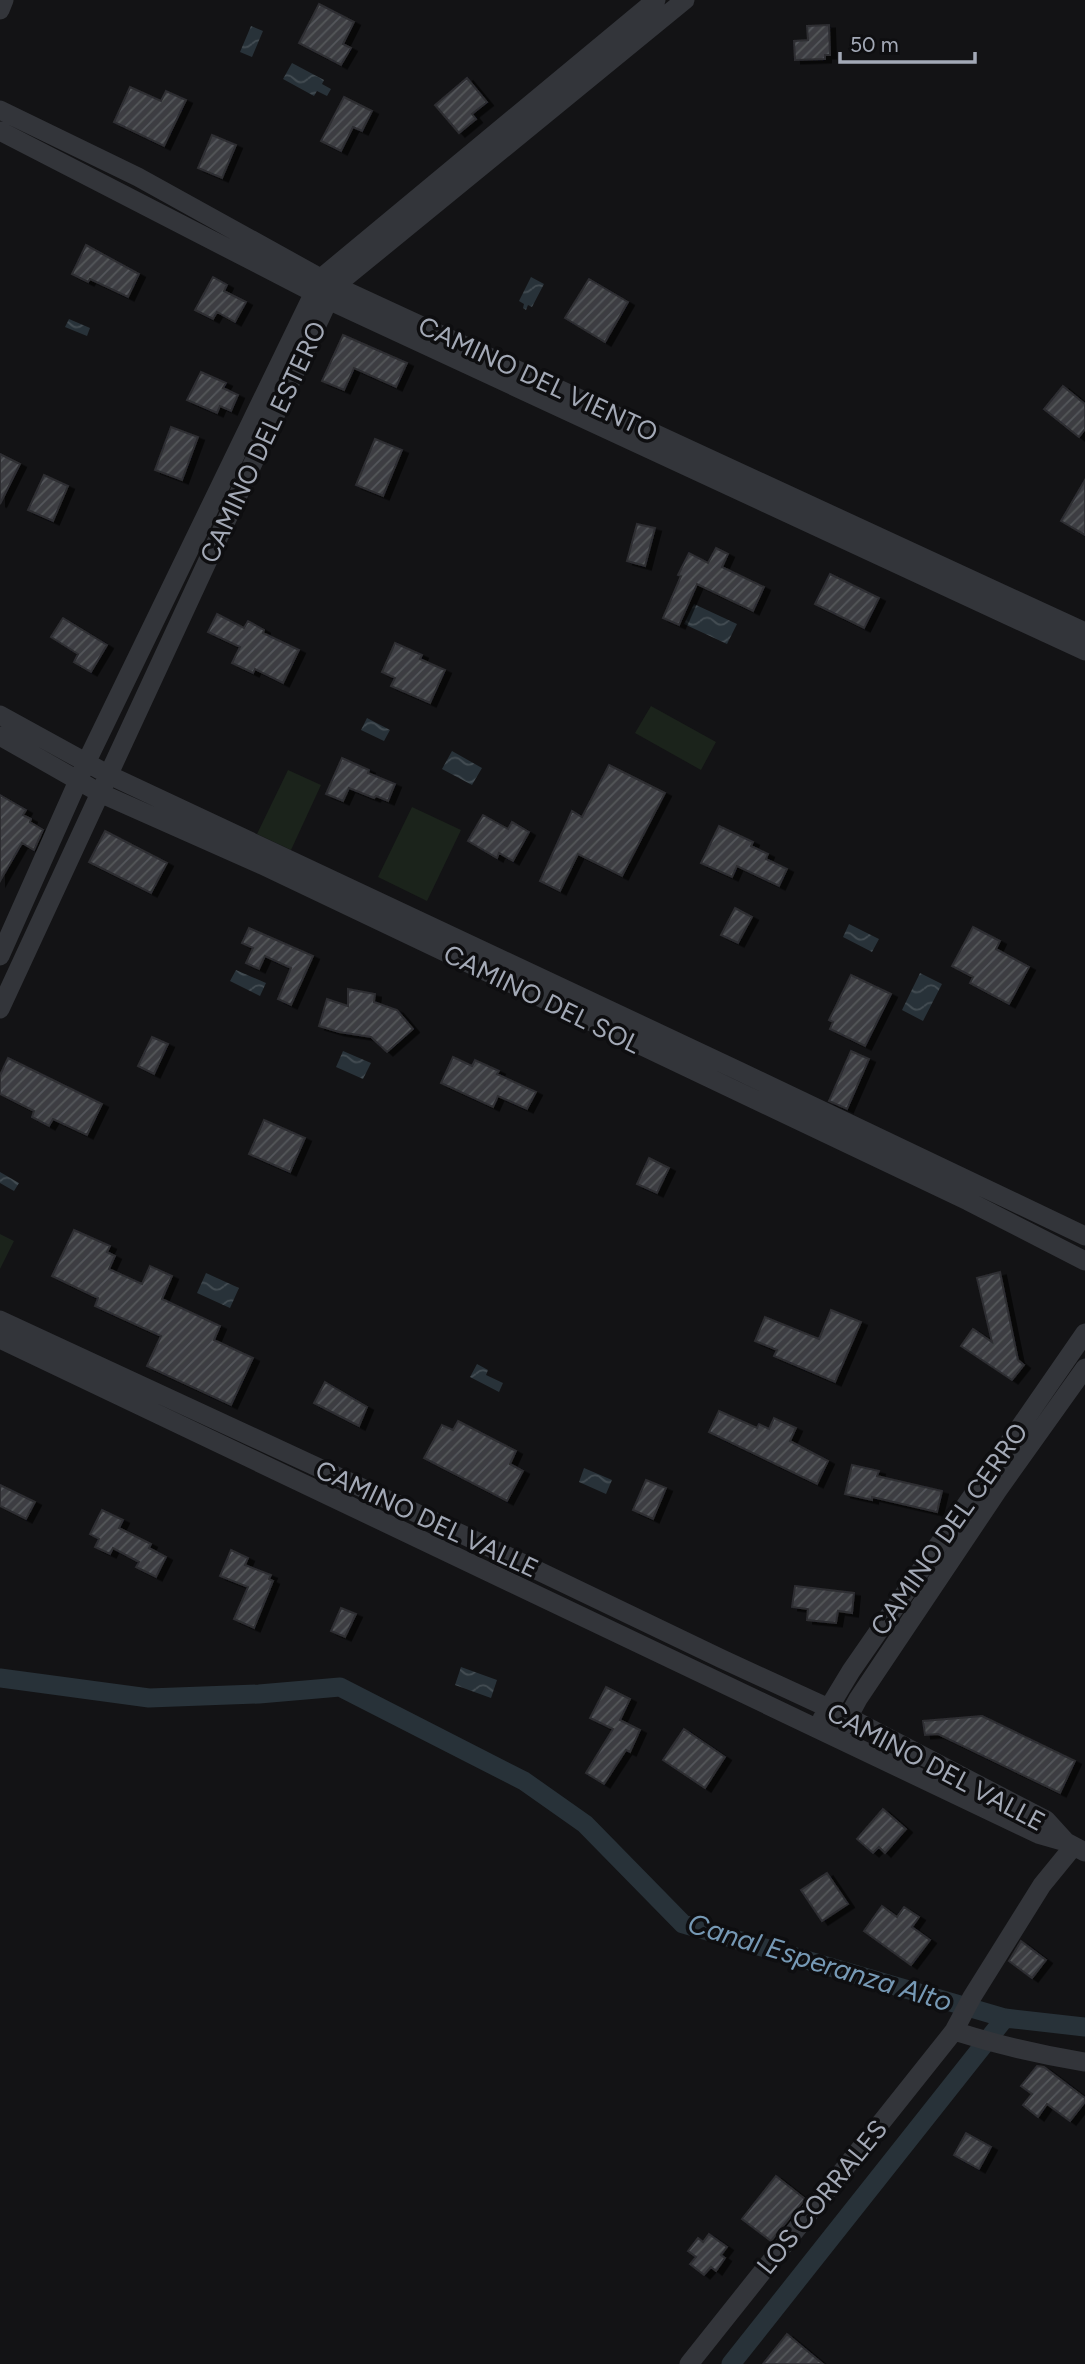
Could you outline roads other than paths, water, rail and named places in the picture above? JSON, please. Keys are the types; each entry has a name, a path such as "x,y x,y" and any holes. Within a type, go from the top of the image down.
{"street":[{"path":"0,10 5,0"},
{"name":"CAMINO DEL ESTERO","path":"0,956 83,772 324,289 656,0"},
{"name":"CAMINO DEL ESTERO","path":"0,1009 104,784 324,289 685,0"},
{"name":"CAMINO DEL VIENTO","path":"0,110 138,177 324,289 1085,632"},
{"name":"CAMINO DEL VIENTO","path":"0,131 324,289 1085,651"},
{"name":"CAMINO DEL SOL","path":"0,715 104,784 274,871 968,1200 1085,1261"},
{"name":"CAMINO DEL SOL","path":"0,736 83,772"},
{"name":"CAMINO DEL SOL","path":"104,784 739,1071 1085,1236"},
{"name":"CAMINO DEL VALLE","path":"0,1320 848,1717 1046,1820 1075,1847"},
{"name":"CAMINO DEL CERRO","path":"817,1728 851,1671 1085,1333"},
{"name":"CAMINO DEL VALLE","path":"0,1339 1038,1834 1075,1847"},
{"name":"CAMINO DEL CERRO","path":"838,1738 848,1717 999,1490 1085,1368"},
{"name":"LOS CORRALES","path":"689,2364 959,2023 972,1997 1042,1885 1075,1847"},
{"path":"959,2023 1008,2048 1085,2062"}],"water":[{"path":"251,26 263,31 252,57 240,52"},
{"path":"292,63 324,80 322,84 331,89 327,96 317,91 314,96 283,79"},
{"path":"531,277 544,284 532,307 528,305 526,310 523,308 524,304 519,301"},
{"path":"69,319 90,328 87,336 65,327"},
{"path":"694,604 737,624 727,644 684,624"},
{"path":"367,718 390,730 384,741 361,730"},
{"path":"452,751 482,768 472,785 442,769"},
{"path":"849,924 879,939 872,952 843,937"},
{"path":"236,970 266,983 260,996 230,981"},
{"path":"920,973 942,984 923,1021 902,1010"},
{"path":"343,1051 371,1063 363,1079 336,1067"},
{"path":"0,1172 19,1183 14,1191 0,1183"},
{"path":"206,1273 239,1288 230,1308 197,1293"},
{"path":"477,1364 488,1370 486,1375 503,1383 499,1392 470,1377"},
{"path":"584,1468 612,1480 606,1494 579,1482"},
{"path":"461,1667 497,1680 491,1698 455,1685"}],"waterway":[{"name":"Canal Esperanza Alto","path":"0,1678 149,1698 259,1694 340,1687 524,1781 585,1824 683,1924 1005,2018 1085,2027"},
{"path":"731,2364 1005,2018"}]}
